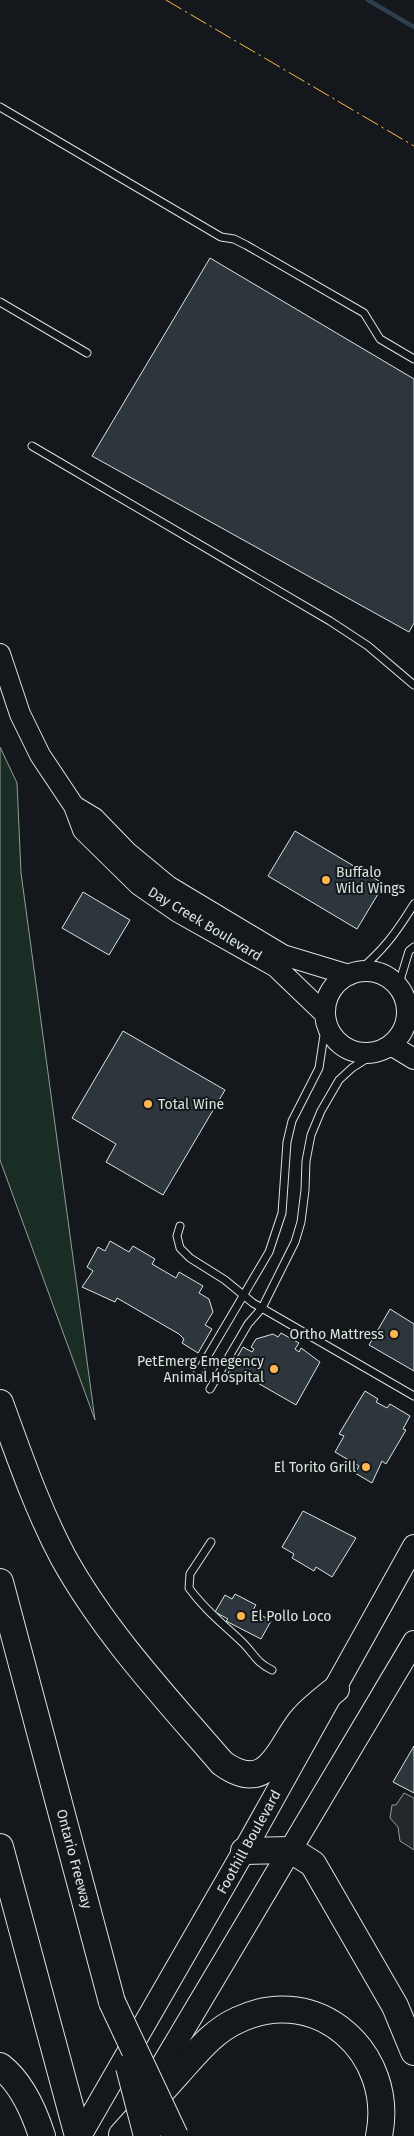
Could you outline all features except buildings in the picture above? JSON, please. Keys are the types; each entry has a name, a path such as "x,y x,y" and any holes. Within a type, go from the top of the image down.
{"highway":[{"path":"0,1403 44,1519 82,1589 143,1672 222,1763 237,1772 248,1774 268,1767 277,1760 303,1718 336,1689"},
{"name":"Ontario Freeway","path":"0,1582 112,2002 130,2136"},
{"path":"0,1847 79,2136"},
{"path":"244,1851 291,1850 313,1864 396,2006 414,2052"},
{"path":"112,2002 175,2136"},
{"path":"130,2136 212,2035 238,2019 268,2010 298,2011 338,2028 354,2040 375,2072 381,2094 383,2115 379,2136"},
{"path":"0,2066 13,2076 39,2128"}],"main road":[{"name":"Foothill Boulevard","path":"79,2136 336,1689 414,1546"},
{"path":"130,2136 291,1850 414,1642"}],"street":[{"name":"Day Creek Boulevard","path":"0,654 24,722 40,755 74,806 82,830 139,885 178,912 276,967 326,1018"},
{"name":"Day Creek Boulevard","path":"74,806 94,818 126,852 174,890 283,955 353,974"},
{"path":"353,974 379,974 398,987 410,1021 398,1038 384,1048 364,1053 346,1048 331,1034 326,1018 326,1002 339,982 353,974"},
{"path":"384,1048 414,1059"}],"lane":[{"path":"0,107 221,237 234,239 246,245 364,313 380,339 414,359"},
{"path":"0,302 87,353"},
{"path":"32,446 330,621 368,646 414,685"},
{"path":"353,974 379,954 392,940 414,904"},
{"path":"398,987 409,952 414,947"},
{"path":"194,1379 276,1234 282,1214 287,1142 292,1121 319,1068 326,1018"},
{"path":"210,1389 248,1324 262,1308 295,1242 301,1222 306,1161 311,1135 320,1111 339,1080 352,1068 384,1048"},
{"path":"180,1226 177,1236 180,1248 185,1253 262,1308 414,1396"},
{"path":"211,1542 190,1574 189,1588 220,1624 241,1640 260,1664 272,1670"}],"green space":[{"path":"0,747 17,783 21,873 95,1420 0,1160"}],"shaded area":[{"path":"404,1793 414,1798 414,1850 400,1841 398,1827 390,1818 392,1805 396,1805"}],"waterway":[{"path":"368,0 414,27"}],"power":[{"path":"166,0 414,146"}],"place":[{"name":"Buffalo Wild Wings","path":"326,880"},
{"name":"Total Wine","path":"148,1104"},
{"name":"Ortho Mattress","path":"394,1334"},
{"name":"PetEmerg Emegency Animal Hospital","path":"274,1369"},
{"name":"El Torito Grill","path":"366,1467"},
{"name":"El Pollo Loco","path":"241,1616"}]}
